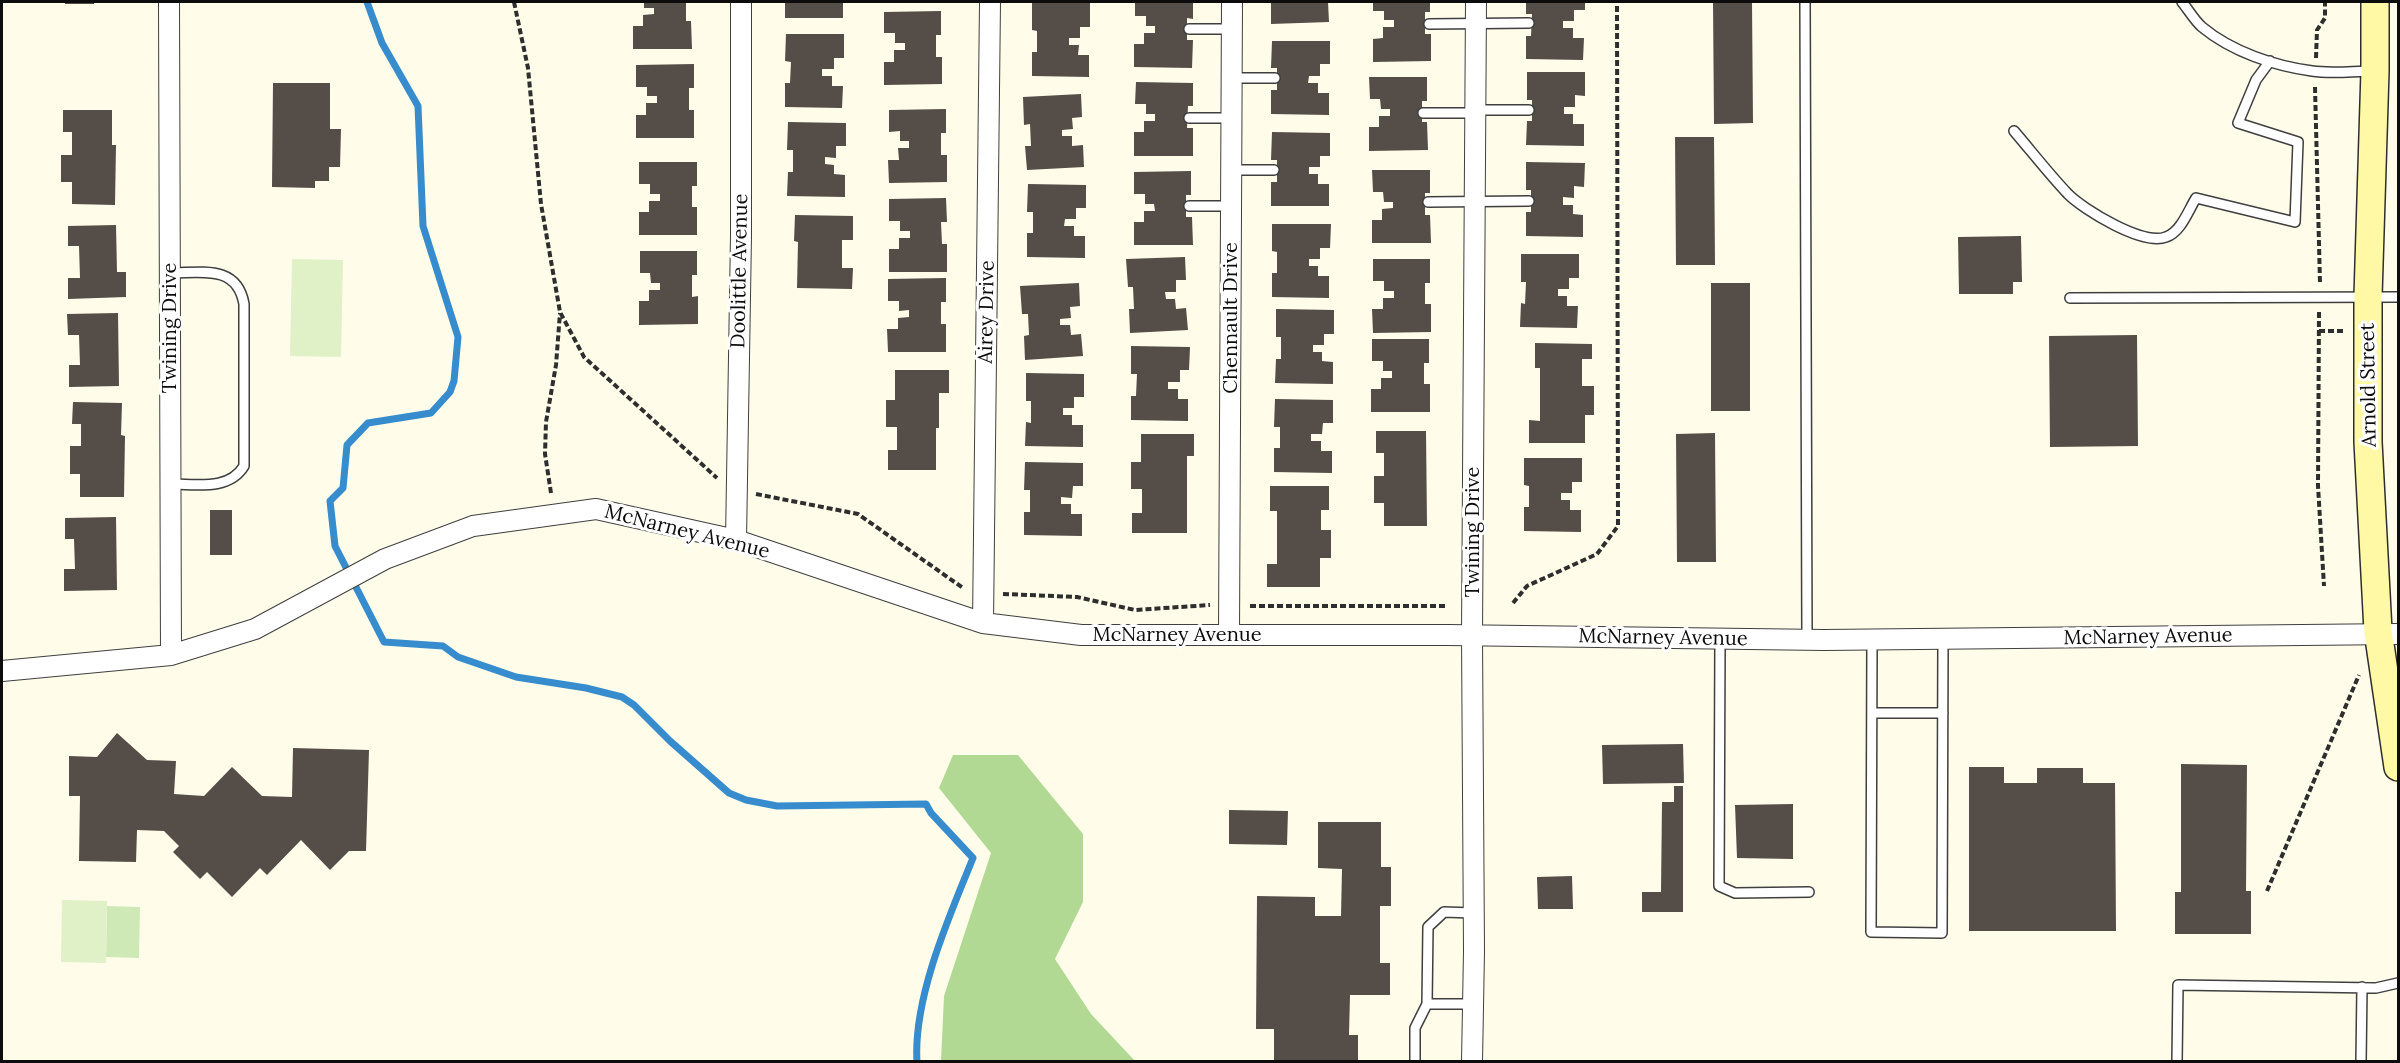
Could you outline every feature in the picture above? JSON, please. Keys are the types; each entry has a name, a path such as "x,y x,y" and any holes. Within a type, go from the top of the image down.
{"main road":[{"name":"Arnold Street","path":"2375,2 2368,296 2368,442 2389,634 2398,767"}],"street":[{"name":"Twining Drive","path":"169,2 171,655"},
{"name":"Doolittle Avenue","path":"736,540 741,235 741,2"},
{"name":"Airey Drive","path":"983,623 990,2"},
{"name":"Chennault Drive","path":"1229,634 1232,2"},
{"name":"Twining Drive","path":"1472,1062 1476,2"},
{"name":"McNarney Avenue","path":"2,671 171,655 255,629 386,559 473,526 596,509 736,540 983,623 1081,635 1472,635 1872,640 2389,634"}],"lane":[{"path":"1805,2 1807,640"},
{"path":"2182,2 2202,26 2237,48 2270,61 2315,72 2375,71"},
{"path":"1429,24 1529,23"},
{"path":"1190,29 1232,29"},
{"path":"2014,131 2070,196 2127,233 2147,239 2165,238 2178,230 2196,198 2295,222 2298,142 2238,123 2256,80 2270,61"},
{"path":"1232,78 1275,78"},
{"path":"1423,113 1529,110"},
{"path":"1190,118 1232,118"},
{"path":"1231,170 1274,170"},
{"path":"1428,201 1528,201"},
{"path":"1189,206 1231,206"},
{"path":"170,273 225,274 235,281 242,292 244,304 244,466 239,474 223,483 171,484"},
{"path":"2070,298 2398,297"},
{"path":"1720,639 1719,886 1735,893 1809,892"},
{"path":"1872,640 1871,932 1942,933 1943,639"},
{"path":"1873,712 1942,713"},
{"path":"1415,1062 1415,1028 1427,1004 1428,927 1444,912 1473,913"},
{"path":"2176,1062 2178,985 2376,988 2398,983"},
{"path":"2361,1062 2362,987"},
{"path":"1427,1004 1473,1004"}],"path":[{"path":"514,2 528,68 541,204 560,312 556,365 546,422 544,454 551,494"},
{"path":"1513,603 1527,586 1597,554 1618,526 1617,2"},
{"path":"560,312 584,357 715,477 736,491 858,514 959,587 983,594 1077,597 1135,610 1209,604 1229,607 1445,606"},
{"path":"2267,891 2359,674"}],"green space":[{"path":"292,259 343,260 341,357 290,356"},
{"path":"953,755 1018,755 1083,834 1083,902 1055,959 1091,1014 1135,1061 941,1061 944,996 991,853 939,788"},
{"path":"62,900 107,901 106,963 61,962"},
{"path":"107,906 140,907 139,958 106,957"}],"building":[{"path":"65,2 94,2 94,4 65,4"},
{"path":"644,2 686,2 686,21 691,21 692,49 633,49 633,26 643,26 643,15 654,14 654,8 644,8"},
{"path":"785,2 843,2 843,18 785,18"},
{"path":"1135,2 1193,2 1193,19 1187,18 1187,40 1193,40 1192,68 1134,67 1134,44 1144,44 1144,33 1155,33 1155,26 1146,26 1146,16 1135,16"},
{"path":"1271,2 1328,2 1329,22 1271,24"},
{"path":"1373,2 1430,2 1430,12 1425,12 1425,34 1431,34 1431,61 1373,62 1373,39 1383,38 1383,27 1394,27 1394,20 1384,20 1384,11 1373,11"},
{"path":"1526,2 1585,2 1585,10 1574,10 1574,21 1563,21 1563,28 1573,28 1573,38 1584,38 1583,60 1526,59 1526,36 1531,36 1532,14 1526,14"},
{"path":"1713,2 1752,2 1753,123 1714,124"},
{"path":"1032,3 1090,3 1090,27 1080,27 1080,38 1069,38 1069,45 1079,45 1078,55 1089,55 1089,77 1032,76 1032,52 1037,52 1037,31 1032,30"},
{"path":"941,11 941,35 936,35 936,57 942,57 942,84 884,85 884,62 894,62 894,50 905,50 905,43 895,43 895,33 884,33 884,12"},
{"path":"786,34 844,34 844,58 834,58 834,69 822,69 822,76 832,76 832,86 843,86 842,108 785,107 785,83 790,83 791,62 785,61"},
{"path":"1272,41 1330,41 1330,64 1320,64 1320,76 1309,76 1308,83 1318,83 1318,93 1329,93 1329,115 1271,114 1271,90 1277,90 1277,68 1271,68"},
{"path":"694,64 694,88 689,88 689,110 694,110 694,138 636,138 636,115 646,115 646,103 657,103 657,96 647,96 647,87 636,87 636,65"},
{"path":"1527,72 1585,72 1585,96 1575,95 1575,107 1564,107 1564,114 1573,114 1573,124 1584,124 1584,146 1526,145 1527,121 1532,121 1532,100 1527,100"},
{"path":"1369,77 1427,77 1427,101 1422,101 1422,122 1427,122 1428,150 1369,151 1369,127 1379,127 1379,116 1390,116 1390,109 1381,109 1380,99 1370,99"},
{"path":"1136,82 1193,83 1193,106 1188,106 1187,128 1193,128 1193,156 1134,156 1134,132 1144,132 1144,121 1155,121 1155,114 1146,114 1146,104 1135,104"},
{"path":"273,83 330,83 330,129 341,129 340,167 329,167 329,181 315,181 315,188 272,187"},
{"path":"1081,94 1082,117 1072,118 1073,129 1062,130 1062,136 1072,136 1072,146 1083,145 1084,167 1027,170 1025,146 1031,146 1030,124 1024,125 1023,97"},
{"path":"946,109 946,133 941,133 941,155 947,155 947,182 889,183 888,160 899,160 898,148 909,148 909,141 900,141 900,131 889,132 889,110"},
{"path":"63,110 112,110 112,145 116,145 115,205 72,204 72,182 61,182 61,155 72,155 72,132 63,132"},
{"path":"788,122 846,123 846,146 836,146 836,158 825,157 825,164 834,165 834,174 845,175 845,197 787,196 788,172 793,172 793,150 787,150"},
{"path":"1272,132 1330,133 1330,156 1320,156 1320,167 1309,167 1309,174 1318,174 1318,184 1329,184 1329,206 1271,206 1271,182 1277,182 1277,160 1271,160"},
{"path":"1675,137 1714,137 1715,265 1676,265"},
{"path":"639,162 697,162 697,186 692,186 692,207 697,207 697,235 639,235 639,212 649,212 649,201 660,201 660,194 650,194 650,184 639,184"},
{"path":"1526,162 1585,163 1584,187 1574,186 1574,198 1563,197 1563,205 1573,205 1573,214 1583,215 1583,237 1526,236 1526,212 1531,212 1531,190 1526,190"},
{"path":"1372,170 1430,170 1430,193 1425,193 1425,215 1430,215 1431,243 1372,243 1372,220 1382,220 1382,209 1393,208 1393,202 1384,202 1383,192 1373,192"},
{"path":"1191,171 1191,195 1186,195 1186,217 1192,217 1193,245 1134,245 1134,222 1144,222 1144,211 1155,211 1154,204 1145,204 1145,194 1134,194 1134,172"},
{"path":"1028,184 1086,185 1086,208 1076,208 1076,219 1065,219 1064,226 1074,226 1074,236 1085,236 1085,258 1027,257 1027,233 1033,233 1033,212 1027,212"},
{"path":"946,198 947,222 941,222 942,244 947,244 947,272 889,272 889,249 899,249 899,238 910,238 910,231 900,231 900,221 889,221 889,199"},
{"path":"795,215 853,216 853,240 842,240 842,268 853,268 852,289 797,288 798,242 794,241"},
{"path":"1272,224 1331,224 1330,248 1320,248 1320,259 1309,259 1309,266 1318,266 1318,276 1329,276 1329,298 1272,297 1272,273 1277,273 1277,252 1272,251"},
{"path":"116,225 117,272 126,272 126,297 68,299 68,278 80,278 79,246 68,246 68,226"},
{"path":"2021,236 2022,282 2013,282 2013,294 1959,294 1958,237"},
{"path":"640,251 697,251 697,275 692,275 692,297 698,296 698,324 639,325 639,301 649,301 649,290 660,290 660,283 651,283 650,273 640,273"},
{"path":"1521,254 1579,254 1579,278 1569,278 1569,289 1558,289 1558,296 1567,296 1567,306 1578,306 1577,328 1520,327 1521,303 1525,304 1526,282 1521,282"},
{"path":"1185,257 1186,280 1176,280 1176,292 1165,292 1166,299 1175,299 1176,309 1186,308 1188,330 1130,333 1129,309 1134,309 1133,287 1128,287 1126,259"},
{"path":"1373,259 1430,259 1430,283 1425,283 1425,304 1431,304 1431,332 1373,333 1372,309 1383,309 1383,298 1394,298 1394,291 1384,291 1384,281 1373,281"},
{"path":"946,278 946,302 941,302 941,324 946,324 946,352 888,352 887,329 898,329 898,318 909,317 909,310 899,311 899,301 888,301 888,279"},
{"path":"1079,283 1080,306 1070,307 1071,318 1060,319 1060,325 1070,325 1071,335 1081,334 1083,356 1025,360 1024,336 1029,335 1028,314 1022,314 1020,286"},
{"path":"1711,283 1750,283 1750,411 1711,411"},
{"path":"1276,309 1334,310 1334,334 1324,334 1324,345 1313,345 1313,352 1322,352 1322,361 1333,362 1333,384 1275,383 1276,359 1281,359 1281,337 1276,337"},
{"path":"118,313 119,386 69,387 69,365 80,365 79,335 68,335 67,314"},
{"path":"2137,335 2138,446 2050,447 2049,336"},
{"path":"1372,339 1429,339 1429,363 1424,363 1424,384 1430,384 1430,412 1371,412 1371,389 1381,389 1381,378 1392,378 1392,371 1383,371 1383,361 1372,361"},
{"path":"1535,343 1592,344 1592,359 1582,359 1582,386 1594,386 1594,415 1585,415 1585,443 1529,443 1529,420 1540,421 1540,368 1535,368"},
{"path":"1131,346 1190,347 1189,370 1180,370 1180,382 1168,382 1168,389 1178,389 1178,399 1188,399 1188,421 1131,420 1131,396 1136,396 1137,374 1131,374"},
{"path":"895,370 949,370 949,393 939,393 936,470 888,470 888,450 897,450 897,427 886,427 886,400 895,400"},
{"path":"1026,373 1084,374 1084,397 1074,397 1074,408 1063,408 1063,415 1072,415 1072,425 1083,425 1083,447 1025,446 1026,422 1031,423 1031,401 1026,401"},
{"path":"1275,399 1333,400 1333,423 1323,423 1322,434 1311,434 1311,441 1321,441 1321,451 1332,451 1332,473 1274,472 1274,448 1280,448 1280,427 1274,427"},
{"path":"73,402 122,403 121,435 125,436 124,497 80,497 80,474 70,474 70,446 81,446 81,424 72,424"},
{"path":"1376,431 1426,431 1427,526 1384,526 1384,503 1374,503 1374,476 1384,476 1384,453 1376,453"},
{"path":"1715,433 1716,562 1677,562 1676,434"},
{"path":"1141,434 1194,434 1194,456 1187,456 1187,533 1132,533 1132,513 1142,513 1142,489 1131,489 1131,462 1141,462"},
{"path":"1524,458 1582,458 1582,482 1572,482 1572,493 1561,493 1561,500 1570,500 1570,510 1581,510 1581,532 1524,531 1524,507 1529,507 1529,486 1524,485"},
{"path":"1025,462 1083,463 1083,486 1073,486 1072,498 1061,497 1061,504 1071,504 1071,514 1082,514 1082,536 1024,535 1024,512 1030,512 1030,490 1024,490"},
{"path":"1270,486 1329,486 1329,510 1321,510 1321,530 1331,530 1331,558 1320,558 1320,587 1267,587 1267,564 1277,564 1277,511 1270,511"},
{"path":"210,510 232,510 232,555 210,555"},
{"path":"116,517 117,590 64,591 64,569 75,569 74,539 65,539 65,518"},
{"path":"117,733 147,760 176,761 174,794 204,796 232,767 262,796 292,797 293,748 369,750 366,851 349,851 330,870 301,840 267,875 260,868 232,897 207,872 200,879 173,852 179,846 164,831 137,830 136,862 79,861 80,796 69,796 69,756 97,757"},
{"path":"1683,744 1684,783 1603,784 1602,745"},
{"path":"2181,764 2247,765 2246,891 2251,891 2251,934 2175,934 2175,892 2181,892"},
{"path":"1969,767 2004,767 2004,783 2037,783 2037,768 2083,768 2083,783 2115,783 2116,931 1969,931"},
{"path":"1674,786 1683,786 1683,912 1642,912 1642,892 1661,892 1662,802 1674,802"},
{"path":"1793,804 1793,859 1737,858 1735,805"},
{"path":"1229,810 1288,811 1287,845 1229,844"},
{"path":"1318,822 1381,822 1381,867 1391,867 1391,906 1380,906 1380,963 1390,963 1390,995 1350,995 1349,1035 1358,1035 1358,1062 1274,1062 1274,1029 1256,1029 1257,896 1315,897 1315,916 1341,916 1342,869 1318,868"},
{"path":"1572,876 1573,909 1538,909 1537,877"}],"waterway":[{"path":"367,2 382,43 418,106 423,226 458,337 454,381 450,392 431,413 368,423 347,445 343,488 330,501 335,546 384,642 443,646 458,657 516,677 586,688 622,697 634,705 670,741 729,793 746,800 777,806 926,804 931,813 973,858 934,958 921,1011 917,1037 917,1062"}]}
